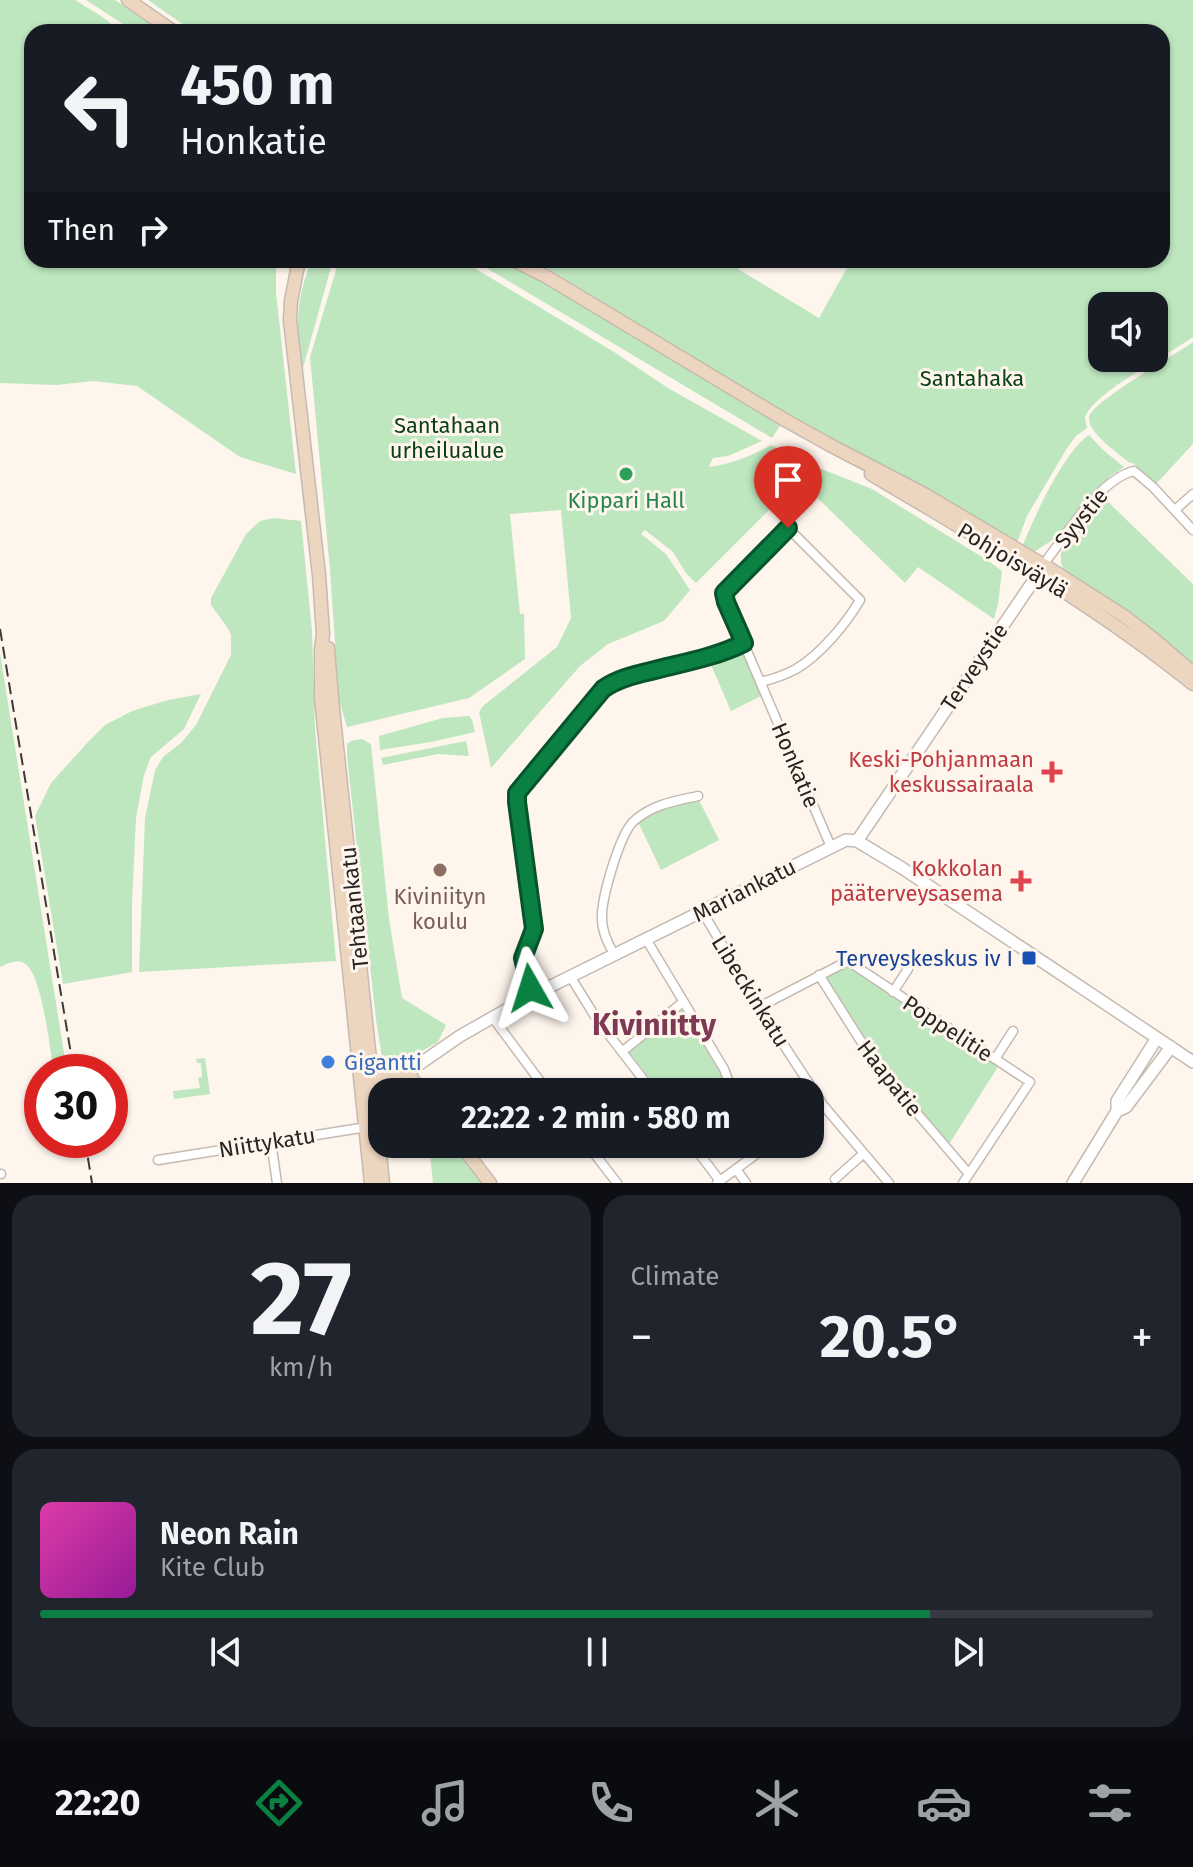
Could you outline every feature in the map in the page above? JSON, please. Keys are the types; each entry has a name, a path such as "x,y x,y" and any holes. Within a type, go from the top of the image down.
{"main road":[{"path":"128,0 163,24"},
{"name":"Tehtaankatu","path":"298,268 290,320 319,575 323,634 321,698 368,1098"},
{"name":"Tehtaankatu","path":"296,277 301,268"},
{"name":"Pohjoisväylä","path":"529,268 828,444 924,494 1040,569 1193,684"},
{"name":"Pohjoisväylä","path":"535,268 547,277"},
{"name":"Pohjoisväylä","path":"1040,569 1124,616 1193,673"},
{"path":"408,1072 412,1078"},
{"name":"Mariankatu","path":"366,1079 408,1072"},
{"name":"Tehtaankatu","path":"371,1158 371,1183"},
{"name":"Tehtaankatu","path":"378,1158 383,1183"},
{"path":"471,1158 490,1183"}],"street":[{"name":"Syystie","path":"1040,569 1096,496 1123,473 1134,471 1193,530"},
{"path":"1175,510 1193,494"},
{"name":"Honkatie","path":"761,682 789,673 804,664 845,622 860,600 788,528 724,593 726,602 831,847"},
{"name":"Terveystie","path":"857,841 1040,569"},
{"path":"533,995 523,958 534,929 517,793 610,684 744,643"},
{"path":"614,954 606,938 602,911 630,824 654,806 698,796"},
{"name":"Mariankatu","path":"408,1072 460,1036 533,995 831,847 846,840 857,841"},
{"path":"857,841 915,876 1193,1062"},
{"name":"Libeckinkatu","path":"702,911 805,1078"},
{"path":"646,939 727,1078"},
{"name":"Poppelitie","path":"759,1007 846,962 851,963 1030,1082 963,1183"},
{"path":"893,992 908,969"},
{"name":"Haapatie","path":"819,975 876,1065 969,1174"},
{"path":"570,976 596,1018 643,1078"},
{"path":"623,1051 683,1002"},
{"path":"493,1018 538,1078"},
{"path":"995,1059 1013,1031"},
{"path":"1073,1183 1117,1111 1117,1101 1157,1038"},
{"path":"1117,1111 1126,1107 1171,1047"},
{"name":"Libeckinkatu","path":"824,1106 889,1183"},
{"name":"Niittykatu","path":"158,1160 368,1126"},
{"path":"271,1141 277,1183"},
{"path":"835,1179 863,1154"},
{"path":"598,1158 617,1183"},
{"path":"702,1158 718,1182 751,1158"},
{"path":"736,1169 746,1183"}],"green space":[{"path":"0,0 75,0 112,24 24,24 24,268 276,268 276,293 296,474 240,457 137,386 93,381 56,385 0,383"},
{"path":"86,0 115,0 150,24 123,24"},
{"name":"Santahaka","path":"148,0 1193,0 1193,337 1168,353 1168,292 1088,292 1088,372 1138,372 1091,408 1085,418 1087,428 1067,448 1027,516 1017,543 933,492 784,413 547,268 738,269 819,318 847,268 1170,268 1170,24 182,24"},
{"path":"309,268 331,268 303,368 299,362 298,336 303,285"},
{"name":"Santahaan urheilualue","path":"337,268 474,268 668,388 762,441 728,456 713,458 709,467 741,459 771,445 799,460 872,489 987,560 1002,571 994,619 918,567 905,583 799,480 696,583 673,552 645,530 641,534 666,554 690,590 664,621 608,644 580,666 491,768 479,712 557,647 571,618 561,510 510,514 520,614 524,614 525,659 469,698 347,727 339,700 310,357"},
{"path":"486,268 519,268 773,418 780,426 772,438"},
{"path":"1193,342 1193,444 1156,484 1105,443 1093,430 1089,418 1103,401 1147,372 1168,372 1168,358"},
{"path":"1089,435 1124,467 1110,476 1057,537 1034,552 1023,545 1035,518 1060,469"},
{"path":"1106,500 1193,584 1193,667 1063,569 1061,552"},
{"path":"274,518 301,521 312,631 315,729 336,961 139,972 145,818 155,770 163,757 181,743 196,725 231,655 231,635 211,605 211,598 246,534 260,521"},
{"path":"740,648 761,696 731,711 708,658"},
{"path":"0,653 64,1054 51,1054 40,996 30,969 18,962 0,967"},
{"path":"201,694 184,729 151,757 144,775 136,818 132,972 63,984 35,816 51,783 105,725 132,711"},
{"path":"469,716 475,732 380,750 379,736 443,718"},
{"path":"362,739 371,744 389,919 402,998 446,1025 438,1042 406,1060 391,1063 382,1058 376,1020 347,756 347,744"},
{"path":"466,741 469,756 438,754 383,765 381,758"},
{"path":"698,798 719,840 661,870 638,822 655,809"},
{"path":"847,966 999,1065 948,1146 877,1061 825,977"},
{"path":"682,1008 723,1078 649,1078 627,1050"},
{"path":"205,1058 210,1094 174,1099 173,1091 200,1088 201,1063 197,1063 196,1059"},
{"path":"430,1158 465,1158 484,1183 433,1183"}],"railway":[{"path":"0,629 71,1054"},
{"path":"88,1158 92,1183"}],"place":[{"name":"Kippari Hall","path":"626,474"},
{"name":"Keski-Pohjanmaan keskussairaala","path":"1052,772"},
{"name":"Kiviniityn koulu","path":"440,870"},
{"name":"Kokkolan pääterveysasema","path":"1021,881"},
{"name":"Terveyskeskus iv I","path":"1029,958"},
{"name":"Gigantti","path":"328,1062"}],"district":[{"name":"Kiviniitty","path":"654,1025"}],"route":[{"path":"530,988 523,958 534,929 517,793 610,684 744,643 724,593 788,528"}]}
